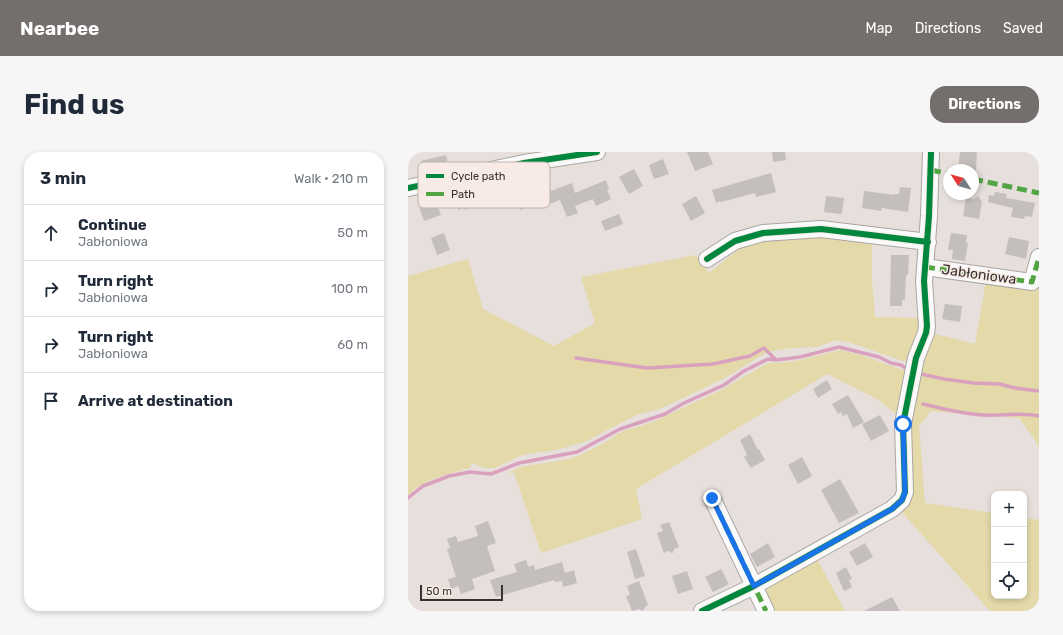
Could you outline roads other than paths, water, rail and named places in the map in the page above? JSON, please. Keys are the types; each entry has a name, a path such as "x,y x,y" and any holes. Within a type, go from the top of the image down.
{"street":[{"name":"Jabłoniowa","path":"702,611 754,586 892,509 902,500 905,492 903,424 916,358 926,333 927,326 924,281 928,242 931,152"},
{"path":"531,162 592,153"},
{"path":"408,188 418,186"},
{"path":"707,259 735,241 763,233 821,229 928,242"},
{"name":"Jabłoniowa","path":"925,267 1032,282 1039,257"},
{"path":"712,498 766,611"}],"waterway":[{"path":"408,498 423,486 449,476 470,472 491,474 519,463 577,452 620,429 665,414 684,403 724,385 744,371 768,359 776,360 800,357 839,347 879,357 891,363 901,365 909,370"},
{"path":"576,358 647,368 713,364 750,356 764,348 776,360"},
{"path":"921,374 944,379 974,383 999,384 1039,391"},
{"path":"923,404 953,411 976,414 1025,414 1039,416"}]}
